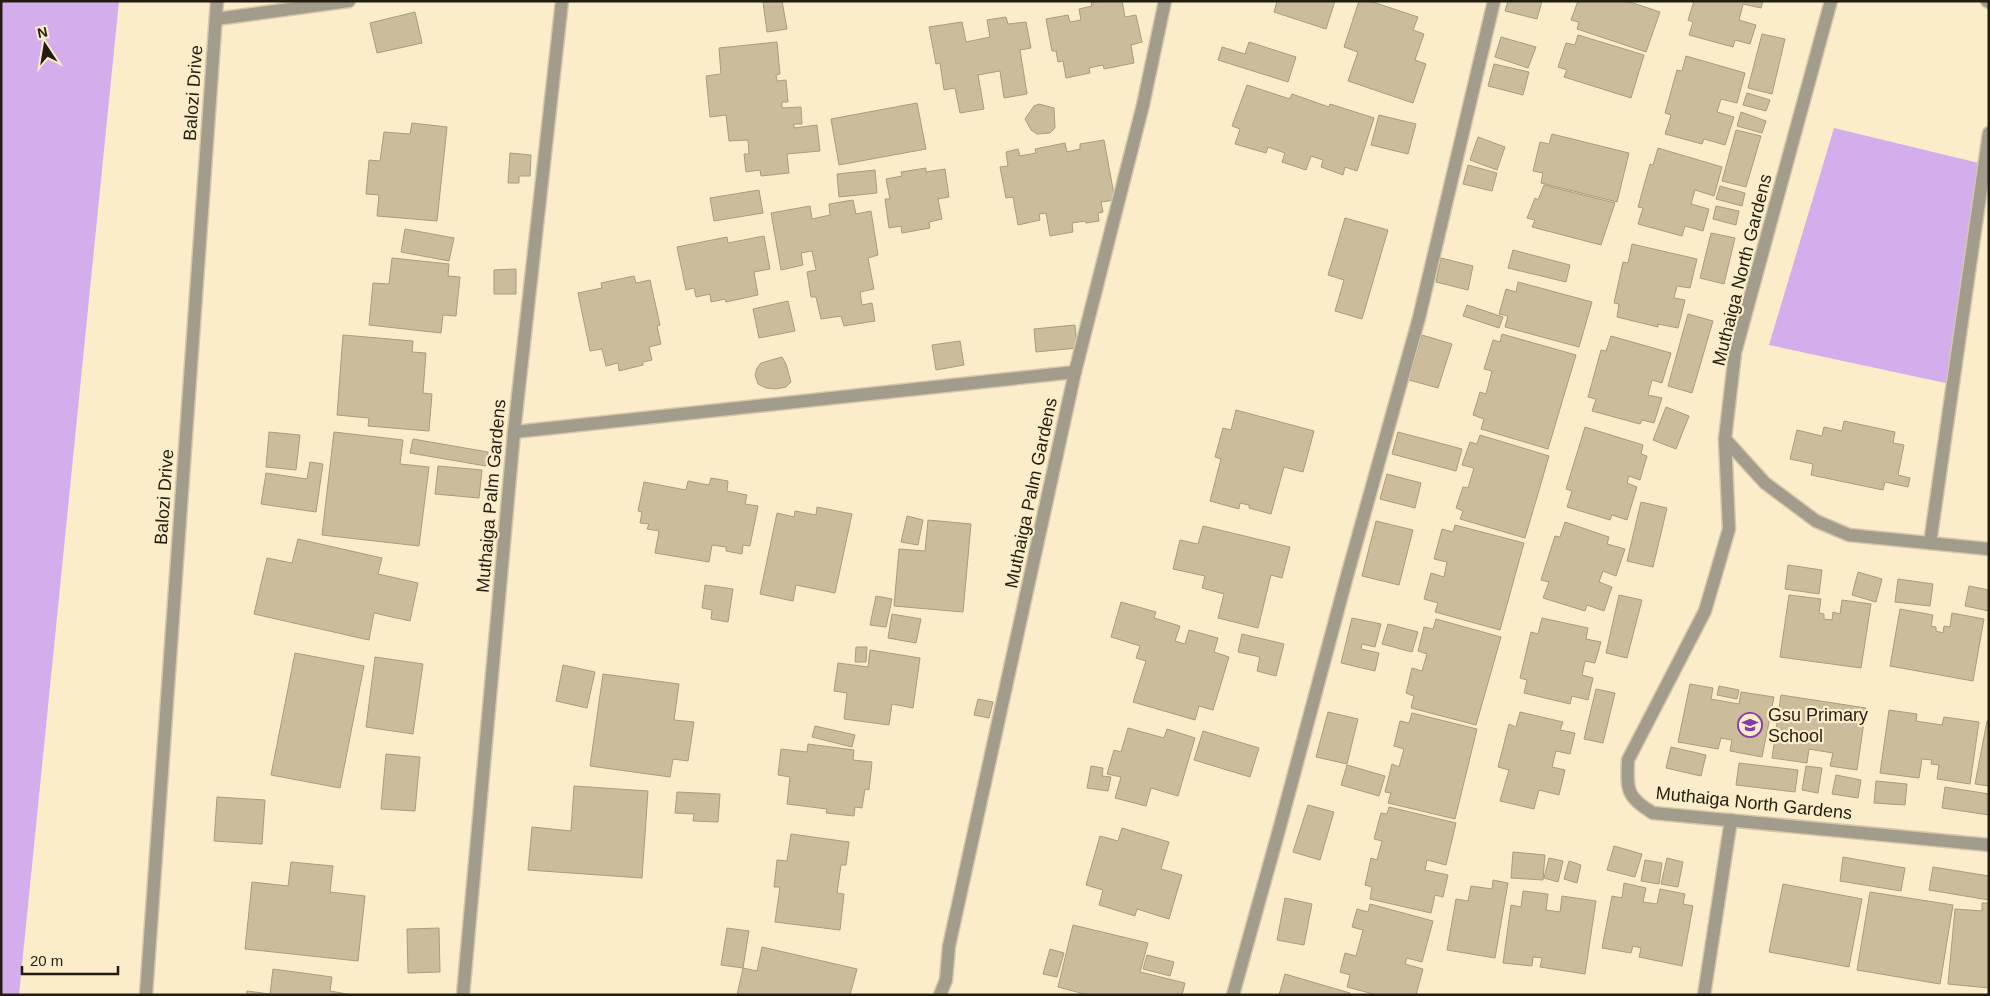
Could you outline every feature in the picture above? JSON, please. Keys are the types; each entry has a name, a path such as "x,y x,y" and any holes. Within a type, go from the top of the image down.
{"street":[{"name":"Balozi Drive","path":"146,995 217,1"},
{"path":"216,19 349,1"},
{"name":"Muthaiga Palm Gardens","path":"463,995 514,432 562,1"},
{"name":"Muthaiga Palm Gardens","path":"940,995 946,980 950,946 1075,372 1143,105 1165,1"},
{"path":"1233,995 1419,318 1494,1"},
{"name":"Muthaiga North Gardens","path":"1831,1 1735,354 1725,440 1729,529 1705,611 1628,760 1627,781 1630,795 1640,805 1653,813 1989,845"},
{"path":"1930,543 1989,133"},
{"path":"514,432 1075,372"},
{"path":"1725,440 1765,483 1816,521 1849,535 1989,550"},
{"path":"1704,995 1730,820"}],"shaded area":[{"path":"1,1 119,1 19,995 1,995"},
{"path":"1834,128 1983,164 1950,384 1769,345"}],"building":[{"path":"782,1 787,29 767,32 763,2"},
{"path":"1122,1 1125,17 1136,15 1142,42 1131,45 1134,63 1104,69 1103,65 1089,68 1090,73 1066,78 1063,61 1058,62 1056,51 1052,51 1046,19 1068,15 1070,22 1081,20 1079,9 1092,6 1091,3"},
{"path":"1277,1 1335,1 1326,29 1274,12"},
{"path":"1359,1 1370,1 1418,17 1413,30 1424,34 1415,60 1426,64 1413,103 1348,81 1358,52 1344,47"},
{"path":"1508,1 1542,1 1537,19 1505,11"},
{"path":"1578,1 1627,1 1660,12 1646,52 1577,29 1579,22 1571,20"},
{"path":"1694,1 1763,1 1761,8 1743,4 1739,20 1756,25 1750,44 1735,40 1733,47 1689,35 1693,22 1688,20"},
{"path":"415,12 422,43 377,53 370,23"},
{"path":"1006,17 1008,24 1026,22 1031,48 1020,50 1027,94 1004,98 1000,71 978,75 984,109 960,113 955,88 944,90 940,63 936,64 929,27 962,22 966,42 990,37 987,20"},
{"path":"1762,34 1785,39 1772,94 1748,88"},
{"path":"1578,35 1644,55 1631,98 1564,77 1567,70 1558,67 1566,43 1575,45"},
{"path":"1501,37 1536,47 1528,68 1495,57"},
{"path":"777,42 780,74 776,75 777,81 786,80 788,102 782,102 782,108 801,107 802,124 794,124 794,128 817,125 820,151 787,154 789,173 761,176 760,170 746,172 744,154 749,154 748,140 729,141 726,115 710,117 706,76 721,74 719,48"},
{"path":"1249,42 1296,57 1288,82 1218,60 1222,47 1245,54"},
{"path":"1686,56 1745,73 1737,103 1721,99 1717,112 1734,117 1725,145 1704,139 1702,144 1665,134 1671,115 1665,113 1677,70 1682,71"},
{"path":"1494,64 1529,72 1523,95 1488,86"},
{"path":"1247,85 1290,99 1292,94 1329,107 1330,104 1374,118 1357,171 1345,167 1343,175 1321,167 1323,160 1311,156 1306,170 1282,162 1285,153 1268,147 1266,153 1235,144 1240,129 1232,126"},
{"path":"1747,93 1770,100 1766,111 1743,105"},
{"path":"917,103 926,149 839,165 831,119"},
{"path":"1039,104 1054,108 1055,128 1050,133 1037,134 1031,130 1025,119 1034,106"},
{"path":"1741,112 1766,121 1762,133 1737,126"},
{"path":"1379,115 1416,124 1408,154 1371,145"},
{"path":"412,123 447,127 437,221 377,216 379,195 366,194 369,160 380,161 384,132 410,134"},
{"path":"1736,130 1761,136 1746,187 1722,181"},
{"path":"1552,134 1629,153 1617,202 1541,183 1543,173 1533,171 1540,142 1549,144"},
{"path":"1478,137 1505,147 1497,170 1470,160"},
{"path":"1104,140 1115,200 1101,202 1103,212 1098,213 1099,221 1072,223 1073,232 1050,236 1046,213 1039,214 1040,220 1018,225 1013,197 1006,198 1000,167 1008,166 1006,152 1018,149 1020,156 1036,153 1035,149 1065,143 1067,152 1080,149 1080,144"},
{"path":"1658,148 1722,167 1714,196 1695,190 1691,204 1709,209 1703,231 1685,226 1682,236 1638,224 1643,208 1638,207 1650,164 1653,165"},
{"path":"510,153 531,155 530,176 519,176 519,183 508,183"},
{"path":"1468,165 1497,173 1492,191 1463,184"},
{"path":"926,168 926,172 945,169 949,197 938,199 942,219 929,222 930,228 902,233 901,226 889,228 885,199 890,199 886,179 902,176 901,172"},
{"path":"875,170 877,193 839,197 837,174"},
{"path":"1544,185 1615,203 1601,245 1532,227 1535,220 1527,218 1535,198 1538,200"},
{"path":"1720,186 1745,193 1742,206 1716,199"},
{"path":"759,190 763,213 714,221 710,198"},
{"path":"853,200 856,214 871,211 878,255 868,258 874,289 860,292 862,305 872,303 875,321 844,326 841,316 821,319 816,297 811,297 807,272 816,270 812,251 801,253 803,265 781,270 771,213 810,206 812,219 830,215 829,204"},
{"path":"1716,206 1739,211 1736,225 1713,219"},
{"path":"1345,218 1388,230 1362,319 1335,311 1344,280 1328,275"},
{"path":"405,229 454,238 449,261 401,252"},
{"path":"1711,233 1735,238 1724,284 1700,278"},
{"path":"764,236 770,269 754,272 758,295 726,302 725,299 711,302 710,294 696,297 694,288 686,290 677,247 727,237 728,243"},
{"path":"1632,244 1697,259 1690,288 1677,286 1674,298 1685,300 1678,328 1658,324 1658,327 1617,317 1619,304 1614,303 1623,262 1628,263"},
{"path":"1513,250 1570,265 1566,282 1508,268"},
{"path":"392,258 449,264 448,276 460,277 456,316 443,315 441,333 369,325 373,283 389,284"},
{"path":"1441,258 1473,266 1468,290 1436,282"},
{"path":"516,269 516,294 494,294 494,270"},
{"path":"634,276 636,283 650,280 660,325 657,326 661,344 649,347 652,360 643,362 643,365 619,371 618,363 606,366 602,349 590,351 578,293 602,288 601,283"},
{"path":"1518,282 1592,302 1579,347 1505,327 1508,316 1499,314 1506,289 1516,292"},
{"path":"788,301 795,331 759,338 753,309"},
{"path":"1467,305 1503,317 1499,328 1463,316"},
{"path":"1688,314 1713,321 1692,393 1668,386"},
{"path":"1075,325 1077,348 1036,352 1034,329"},
{"path":"1502,334 1576,355 1548,449 1481,429 1484,419 1473,415 1480,392 1486,394 1492,371 1484,369 1493,340 1500,342"},
{"path":"343,335 413,341 412,352 426,353 423,393 432,394 429,431 368,426 369,418 337,415"},
{"path":"1422,335 1452,344 1438,388 1409,380"},
{"path":"1611,336 1671,353 1662,383 1652,380 1648,395 1662,398 1654,423 1642,420 1640,424 1592,411 1596,399 1588,397 1601,350 1606,351"},
{"path":"960,341 964,365 936,370 932,345"},
{"path":"782,357 791,382 786,387 776,389 766,388 758,384 755,375 761,363"},
{"path":"1666,407 1689,416 1676,449 1653,440"},
{"path":"1236,410 1314,431 1303,472 1284,467 1271,514 1249,508 1249,505 1240,503 1239,509 1210,501 1221,459 1215,457 1223,428 1231,430"},
{"path":"1844,421 1895,432 1893,443 1904,445 1898,475 1910,478 1908,487 1885,482 1883,490 1811,475 1813,464 1790,459 1797,430 1822,436 1824,427 1842,431"},
{"path":"1585,427 1643,445 1641,454 1647,456 1640,480 1629,476 1627,483 1637,487 1627,520 1612,515 1610,520 1567,507 1572,491 1566,489"},
{"path":"269,432 300,435 296,470 266,467"},
{"path":"334,432 403,440 400,464 429,467 419,546 322,535"},
{"path":"1398,432 1462,449 1456,471 1392,454"},
{"path":"1480,435 1549,456 1525,538 1460,519 1463,511 1456,508 1463,487 1468,488 1474,468 1462,465 1470,442 1477,444"},
{"path":"413,439 488,452 486,466 410,453"},
{"path":"310,462 323,464 316,512 261,504 266,473 307,479"},
{"path":"438,466 482,470 479,498 435,494"},
{"path":"1387,474 1421,483 1415,508 1380,499"},
{"path":"711,478 728,481 727,491 747,495 745,504 758,506 750,546 743,545 742,554 726,551 726,547 712,545 709,562 655,553 659,531 647,529 649,524 640,523 642,512 638,511 644,482 686,490 688,481 709,485"},
{"path":"1641,502 1667,508 1653,567 1627,561"},
{"path":"817,507 852,514 835,593 796,585 793,601 760,594 777,513 794,517 795,511 816,515"},
{"path":"907,516 923,520 918,545 901,542"},
{"path":"928,520 971,524 963,612 894,606 899,549 925,551"},
{"path":"1376,521 1413,530 1399,585 1362,576"},
{"path":"1565,522 1609,537 1607,544 1625,549 1616,576 1603,571 1599,582 1612,587 1604,611 1587,605 1585,611 1543,598 1549,582 1541,580 1555,536 1560,537"},
{"path":"1455,525 1524,543 1500,630 1435,612 1438,603 1424,599 1431,573 1444,577 1447,562 1434,559 1442,529 1453,532"},
{"path":"1203,526 1290,547 1282,578 1271,575 1258,628 1218,618 1224,594 1202,588 1205,576 1173,569 1180,540 1198,544"},
{"path":"298,539 382,558 378,574 418,583 410,621 374,613 369,640 254,614 267,558 292,563"},
{"path":"1788,565 1822,570 1819,594 1785,589"},
{"path":"1858,572 1882,579 1876,602 1852,595"},
{"path":"1898,579 1933,584 1930,606 1895,602"},
{"path":"705,585 733,589 728,622 711,619 712,610 702,608"},
{"path":"1969,586 1989,590 1989,611 1965,606"},
{"path":"1619,595 1642,600 1627,658 1606,653"},
{"path":"1789,595 1821,599 1819,613 1824,614 1824,619 1832,620 1833,612 1840,614 1842,600 1871,604 1861,668 1780,657"},
{"path":"876,596 892,599 886,627 870,625"},
{"path":"1121,602 1156,612 1154,618 1180,626 1175,641 1185,644 1189,630 1218,638 1214,652 1229,657 1213,710 1199,706 1195,720 1133,702 1146,661 1136,658 1140,646 1111,637"},
{"path":"1900,609 1933,615 1931,626 1936,627 1936,631 1943,633 1944,626 1950,627 1952,613 1984,619 1973,681 1890,666"},
{"path":"892,614 921,619 916,643 888,638"},
{"path":"1352,618 1381,624 1375,647 1362,644 1361,649 1379,653 1375,671 1341,663"},
{"path":"1542,618 1588,628 1586,639 1601,642 1595,663 1585,661 1582,675 1593,678 1588,700 1572,696 1570,704 1524,693 1527,680 1520,678 1531,632 1538,634"},
{"path":"1436,619 1501,637 1476,725 1411,708 1414,696 1406,693 1412,668 1422,671 1427,654 1418,651 1424,627 1433,629"},
{"path":"1388,624 1418,632 1412,652 1382,644"},
{"path":"1242,634 1284,644 1276,676 1257,671 1260,657 1238,652"},
{"path":"856,647 867,647 866,662 855,662"},
{"path":"870,650 920,658 913,708 892,704 889,725 844,719 847,693 834,691 838,663 868,667"},
{"path":"295,653 364,666 340,788 271,775"},
{"path":"375,657 423,664 413,734 366,727"},
{"path":"563,665 595,672 587,708 556,701"},
{"path":"603,674 679,684 674,720 694,722 688,761 673,759 670,777 590,766"},
{"path":"1690,684 1713,688 1711,699 1739,704 1741,692 1774,697 1762,757 1730,751 1732,740 1721,738 1718,749 1678,742"},
{"path":"1719,686 1739,690 1737,699 1717,695"},
{"path":"1596,689 1615,693 1603,743 1584,739"},
{"path":"1781,695 1866,708 1857,770 1830,766 1833,753 1809,749 1807,763 1772,758"},
{"path":"978,699 993,702 989,718 974,715"},
{"path":"1889,710 1917,714 1916,721 1942,725 1944,717 1979,722 1970,784 1937,779 1939,765 1931,764 1932,760 1922,759 1919,778 1880,773"},
{"path":"1328,712 1358,719 1347,764 1316,757"},
{"path":"1520,712 1563,722 1560,730 1575,733 1570,754 1556,751 1552,767 1565,770 1559,795 1539,790 1534,809 1500,801 1509,770 1498,767 1509,724 1516,727"},
{"path":"1412,713 1477,729 1455,819 1388,803 1391,793 1385,792 1392,764 1399,767 1404,749 1394,746 1400,721 1409,723"},
{"path":"1987,721 1989,721 1989,786 1975,784"},
{"path":"815,726 855,735 852,747 812,737"},
{"path":"1128,728 1164,738 1167,729 1195,738 1178,796 1151,788 1146,806 1115,798 1121,777 1107,774 1114,750 1121,752"},
{"path":"1203,731 1259,748 1250,777 1194,760"},
{"path":"808,744 854,750 853,760 872,762 869,790 865,789 862,808 855,807 854,816 826,813 827,809 787,804 790,777 778,775 781,749 807,752"},
{"path":"1671,747 1706,755 1701,776 1666,768"},
{"path":"386,754 420,757 415,811 381,809"},
{"path":"1739,763 1798,770 1795,792 1736,785"},
{"path":"1347,765 1385,776 1379,796 1341,785"},
{"path":"1091,766 1103,768 1102,776 1111,777 1108,791 1087,788"},
{"path":"1806,766 1822,768 1818,793 1802,790"},
{"path":"1836,775 1861,780 1858,798 1832,794"},
{"path":"1876,781 1907,784 1905,805 1874,803"},
{"path":"574,786 648,791 642,878 528,870 532,827 571,831"},
{"path":"1945,787 1989,794 1989,815 1942,808"},
{"path":"677,792 720,794 718,822 693,821 694,814 675,813"},
{"path":"217,797 265,800 262,844 214,841"},
{"path":"1308,805 1334,812 1320,860 1293,852"},
{"path":"1389,807 1456,823 1446,865 1427,860 1425,870 1448,875 1443,897 1435,895 1431,913 1370,899 1372,887 1365,885 1371,858 1377,860 1382,841 1374,839 1381,813 1387,814"},
{"path":"1122,828 1169,842 1161,869 1182,875 1169,919 1137,909 1135,916 1099,905 1103,890 1086,885 1100,836 1118,841"},
{"path":"791,834 849,842 846,865 841,865 837,893 844,894 840,930 775,922 780,887 774,887 777,860 787,861"},
{"path":"1614,846 1642,854 1635,877 1607,870"},
{"path":"1513,852 1545,855 1543,880 1511,878"},
{"path":"1843,857 1905,868 1901,891 1840,881"},
{"path":"1549,858 1563,861 1558,882 1544,878"},
{"path":"1667,858 1683,862 1678,887 1661,884"},
{"path":"1645,860 1662,863 1659,884 1641,881"},
{"path":"1569,861 1581,865 1577,883 1564,879"},
{"path":"291,862 333,866 330,892 365,896 358,961 245,949 252,882 288,886"},
{"path":"1933,867 1989,876 1989,900 1929,890"},
{"path":"1493,880 1508,883 1495,958 1447,950 1456,899 1468,901 1471,886 1492,889"},
{"path":"1624,883 1646,888 1643,902 1657,904 1660,889 1685,894 1683,904 1693,906 1682,966 1639,957 1641,948 1633,946 1631,953 1602,948 1612,896 1622,898"},
{"path":"1783,884 1862,899 1849,967 1769,952"},
{"path":"1523,891 1548,894 1546,910 1560,912 1562,896 1596,901 1585,974 1540,967 1542,958 1533,957 1532,966 1503,963 1511,905 1521,907"},
{"path":"1870,892 1953,905 1940,984 1857,970"},
{"path":"1285,898 1312,904 1304,945 1277,940"},
{"path":"1982,903 1989,903 1989,988 1948,984 1955,909 1982,911"},
{"path":"1370,904 1433,921 1422,962 1407,958 1405,964 1423,969 1416,995 1377,995 1347,987 1350,975 1340,972 1345,953 1356,956 1363,930 1352,927 1357,909 1368,912"},
{"path":"1073,925 1148,943 1140,972 1185,983 1182,995 1088,995 1058,987"},
{"path":"439,928 440,972 408,973 407,929"},
{"path":"727,928 749,931 743,968 721,965"},
{"path":"762,947 857,969 850,995 737,995 743,968 757,971"},
{"path":"1050,949 1064,953 1057,977 1043,974"},
{"path":"1147,955 1174,962 1170,976 1143,969"},
{"path":"273,969 332,977 330,991 353,995 246,995 247,991 270,994"},
{"path":"1285,974 1350,993 1349,995 1279,995"}],"place":[{"name":"Gsu Primary School","path":"1750,725"}]}
